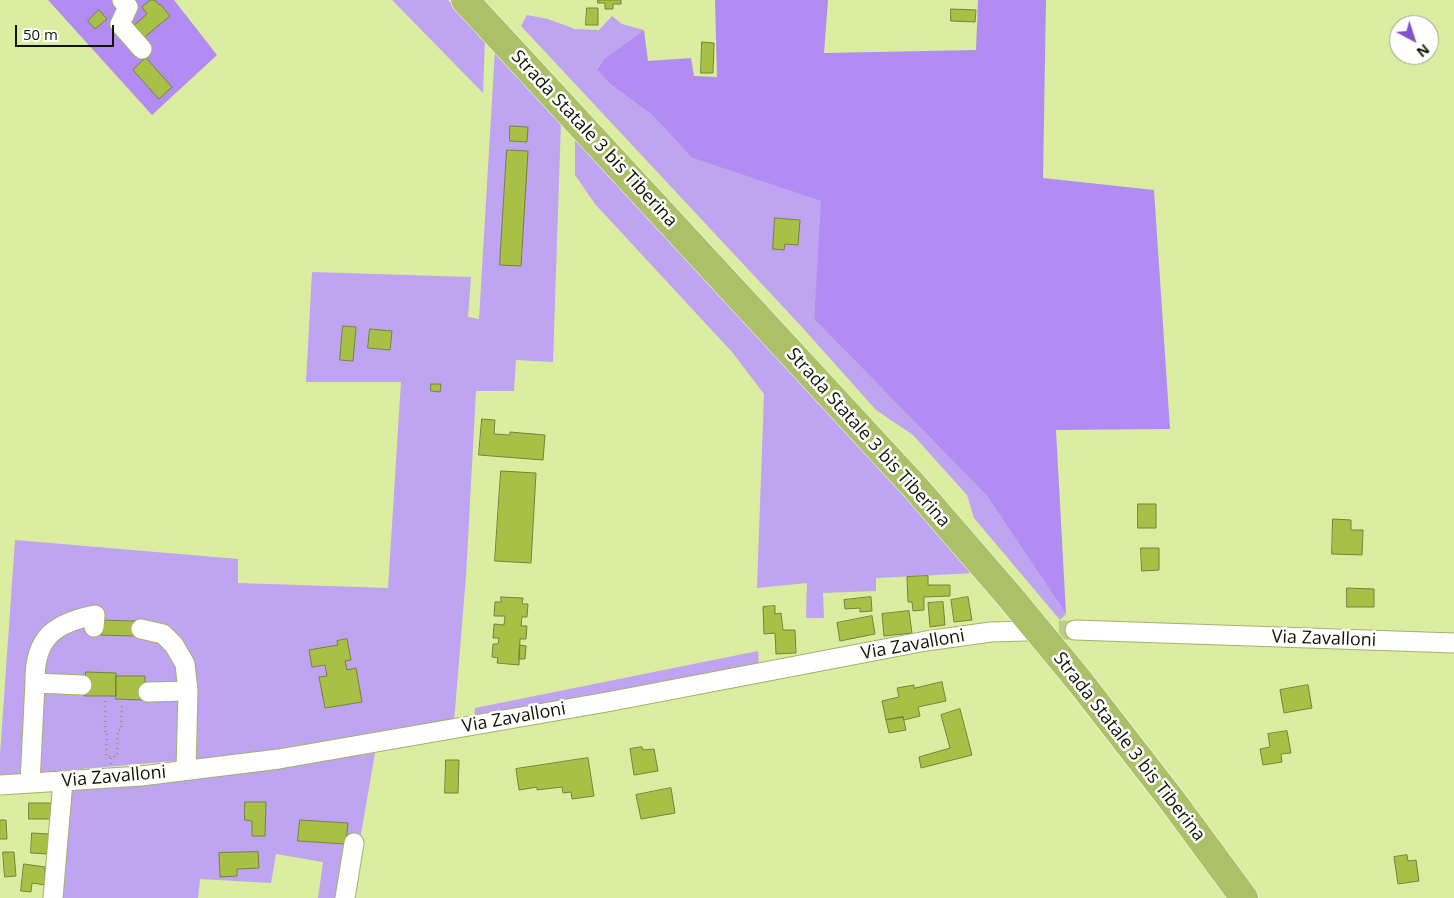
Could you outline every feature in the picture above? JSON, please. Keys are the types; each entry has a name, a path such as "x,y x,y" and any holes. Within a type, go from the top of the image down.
{"highway":[{"name":"Strada Statale 3 bis Tiberina","path":"465,0 610,145 855,399 1025,590 1184,790 1263,898"},
{"name":"Strada Statale 3 bis Tiberina","path":"486,0 610,145 915,487 1011,598 1099,706 1244,898"}],"street":[{"path":"122,0 128,7 120,24 142,49"},
{"path":"30,783 35,670 40,646 53,631 73,620 95,616 94,626"},
{"path":"141,629 163,634 174,645 185,664 188,691 186,770"},
{"name":"Via Zavalloni","path":"1075,630 1454,642"},
{"name":"Via Zavalloni","path":"0,785 111,778 280,758 607,702 926,641 991,632 1026,631"},
{"path":"35,683 82,685"},
{"path":"148,692 188,691"},
{"path":"53,898 63,781"},
{"path":"345,898 354,843"}],"path":[{"path":"105,701 104,732 107,732 106,756 117,756 118,730 121,730 122,703"},
{"path":"111,756 111,778"}],"shaded area":[{"path":"48,0 174,0 217,55 152,115"},
{"path":"392,0 448,0 485,39 483,93"},
{"path":"715,0 828,0 824,53 976,50 978,0 1046,0 1043,178 1154,190 1170,429 1056,430 1066,614 987,496 814,319 821,201 692,158 652,115 610,84 597,69 604,59 644,30 648,61 691,58 694,76 717,77"},
{"path":"527,15 548,19 575,29 599,30 612,16 622,24 644,30 604,59 597,68 610,84 652,115 692,158 822,201 814,319 987,496 1066,614 1060,620 974,518 967,495 913,435 876,410 801,326 521,26"},
{"path":"495,50 561,121 553,362 516,360 514,391 476,391 466,576 454,722 232,756 0,776 15,540 238,559 238,583 388,588 401,382 306,382 312,272 471,277 468,317 479,319"},
{"path":"575,137 975,573 876,578 876,591 823,593 824,618 806,618 807,583 757,588 764,394 732,352 595,204 575,175"},
{"path":"758,651 759,667 474,719 475,708"},
{"path":"375,753 350,898 318,898 323,862 276,854 271,883 200,879 198,898 59,898 67,787 211,775"}],"building":[{"path":"151,0 155,0 160,4 170,16 141,40 131,28 147,14 142,7"},
{"path":"598,0 621,0 621,4 613,4 613,9 605,9 605,3 598,3"},
{"path":"587,8 598,8 598,25 586,25"},
{"path":"951,9 976,10 975,22 951,21"},
{"path":"99,10 107,19 95,29 88,21"},
{"path":"702,42 714,43 713,73 701,73"},
{"path":"146,58 172,87 159,99 133,70"},
{"path":"510,126 528,127 527,142 510,141"},
{"path":"507,150 528,151 521,266 500,265"},
{"path":"775,218 800,220 798,245 785,244 784,250 773,249"},
{"path":"343,326 356,327 353,361 340,360"},
{"path":"370,329 392,331 390,350 368,348"},
{"path":"431,384 441,384 440,392 431,391"},
{"path":"482,419 495,420 494,434 510,435 510,432 545,435 543,460 479,455"},
{"path":"501,471 536,473 531,563 495,561"},
{"path":"1138,504 1156,504 1156,528 1138,528"},
{"path":"1333,519 1351,520 1351,530 1363,530 1362,555 1332,554"},
{"path":"1141,548 1159,548 1159,570 1142,571"},
{"path":"928,576 928,585 950,585 950,596 924,597 924,610 913,611 912,602 908,602 907,577"},
{"path":"1347,588 1374,589 1374,607 1347,607"},
{"path":"501,597 523,598 522,604 528,604 527,617 522,617 521,626 527,626 526,639 520,639 519,665 497,663 498,658 492,657 493,644 498,644 499,638 493,638 494,624 504,625 505,616 494,616 495,602 501,602"},
{"path":"871,597 872,611 860,612 860,608 845,609 844,600"},
{"path":"968,597 972,620 954,622 951,600"},
{"path":"943,602 945,625 930,627 928,603"},
{"path":"775,606 775,614 781,613 783,630 795,630 796,653 776,654 775,633 764,634 763,607"},
{"path":"909,611 912,633 884,636 882,614"},
{"path":"872,616 875,634 840,641 837,623"},
{"path":"98,620 136,621 136,636 98,635"},
{"path":"347,639 351,660 345,661 347,670 356,668 362,702 325,708 319,677 327,676 325,665 312,667 309,650 338,645 337,641"},
{"path":"520,645 526,646 525,659 519,659"},
{"path":"86,672 116,673 116,696 85,696"},
{"path":"116,676 145,676 144,700 116,699"},
{"path":"942,682 946,701 918,707 920,716 904,720 903,717 886,720 882,701 899,697 897,688 914,685 914,688"},
{"path":"1308,685 1312,708 1284,713 1280,690"},
{"path":"960,709 972,755 921,768 919,757 950,748 941,715"},
{"path":"903,717 906,730 889,733 886,720"},
{"path":"1287,731 1291,753 1281,754 1282,762 1263,765 1260,749 1270,747 1268,734"},
{"path":"642,747 643,750 654,749 658,771 634,775 630,749"},
{"path":"588,758 594,796 572,799 571,792 563,793 562,787 537,790 537,787 519,790 516,769"},
{"path":"446,760 459,760 458,793 445,793"},
{"path":"671,788 675,813 641,819 636,795"},
{"path":"245,802 266,802 265,836 252,836 252,821 245,820"},
{"path":"29,803 55,803 55,819 29,819"},
{"path":"0,820 6,820 7,839 0,839"},
{"path":"300,820 348,823 346,844 298,841"},
{"path":"32,833 49,834 48,854 31,853"},
{"path":"3,852 14,852 16,876 5,877"},
{"path":"258,852 259,868 237,869 237,876 220,877 219,853"},
{"path":"1407,855 1408,861 1416,860 1419,881 1398,884 1394,857"},
{"path":"24,864 45,867 45,885 32,883 31,892 21,891"}],"tunnel":[{"path":"1031,631 1075,630"}]}
